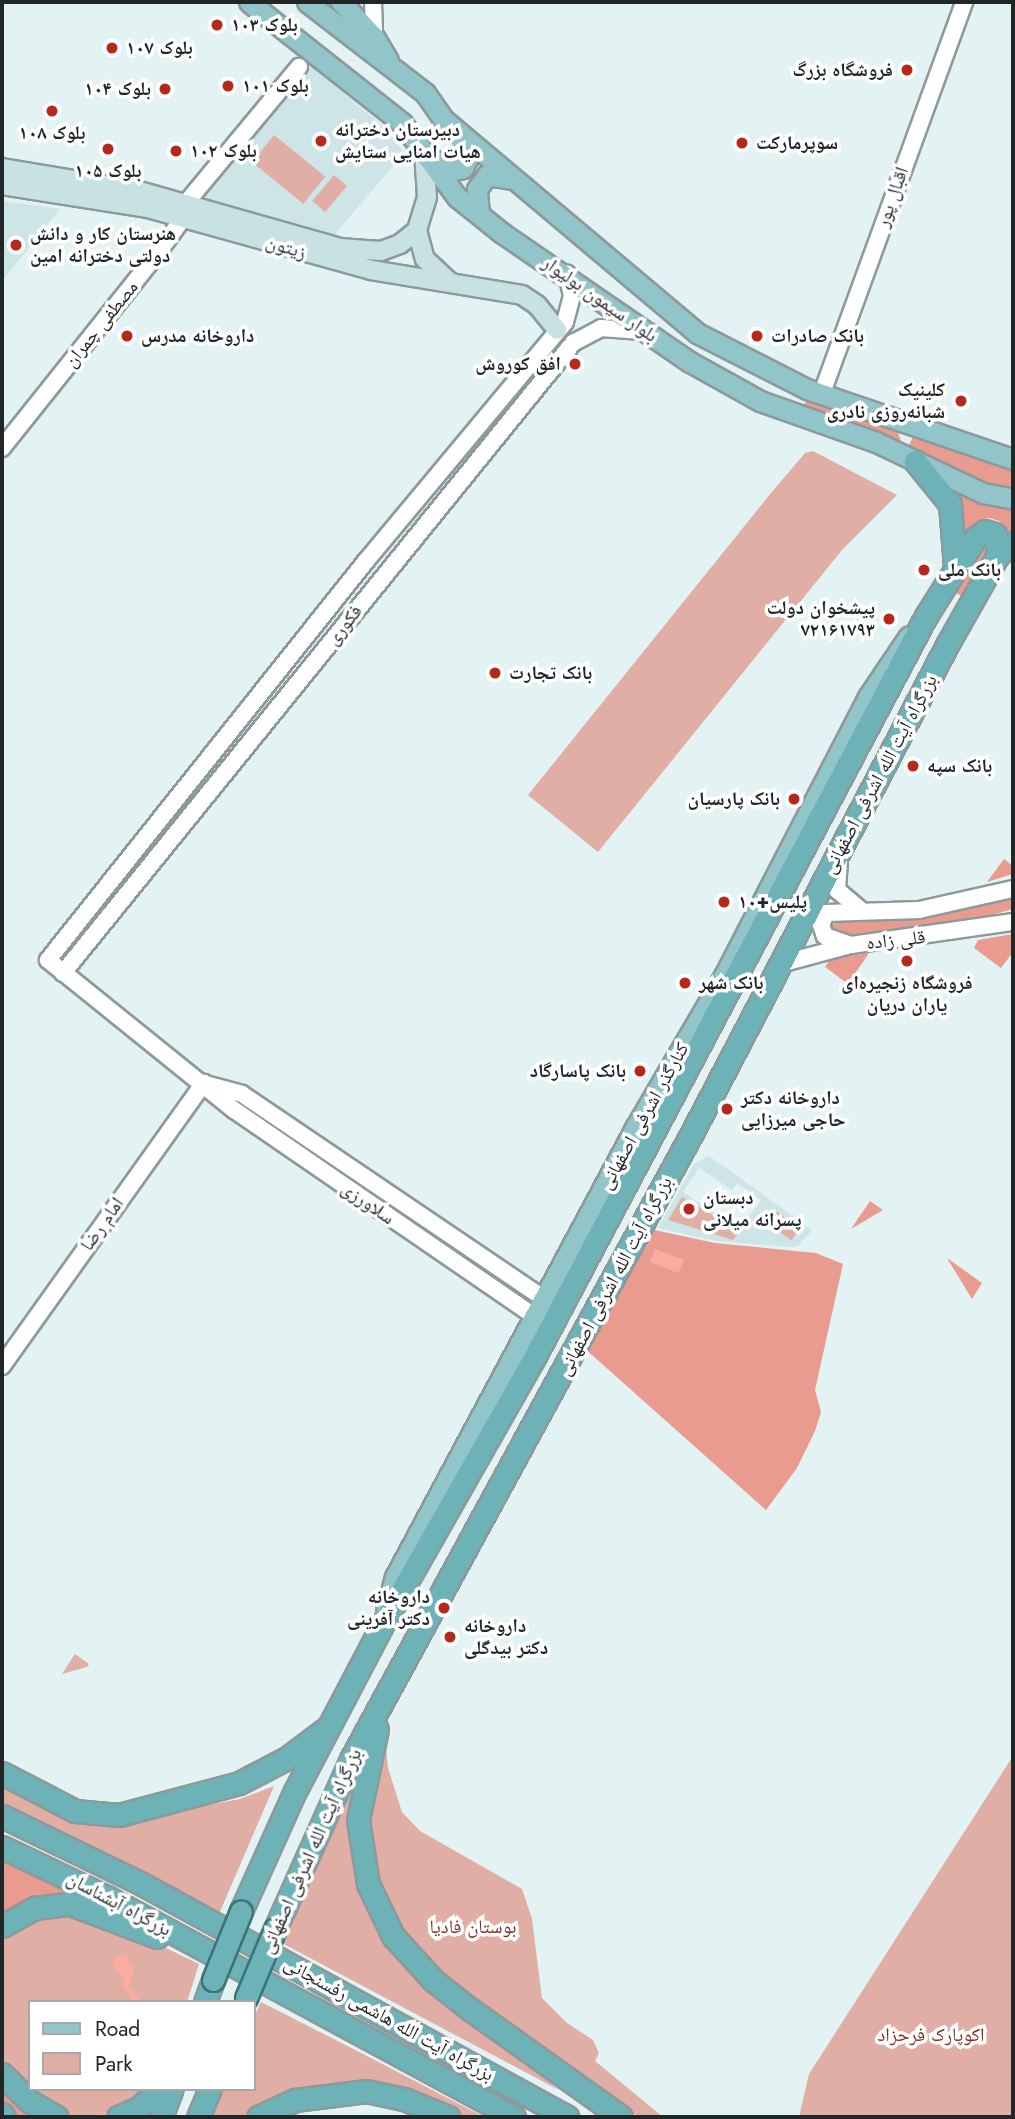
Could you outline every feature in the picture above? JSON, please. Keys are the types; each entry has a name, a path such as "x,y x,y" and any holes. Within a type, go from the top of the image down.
{"highway":[{"path":"915,461 950,504 955,569"},
{"name":"بزرگراه آیت الله اشرفی اصفهانی","path":"206,2000 241,1911 294,1793 334,1722 381,1627 537,1354 926,616 975,538 985,531 995,534 1005,549 332,1795 246,2000"},
{"path":"385,1700 361,1792 358,1820 368,1884 380,1913 410,1957 435,1981 621,2117"},
{"path":"2,1773 75,1811 119,1815 239,1783 287,1758 334,1722"},
{"name":"بزرگراه آبشناسان","path":"2,1816 97,1860 211,1921"},
{"name":"بزرگراه آبشناسان","path":"3,1847 234,1966"},
{"path":"2,1926 36,1908 70,1904 234,1966"},
{"name":"بزرگراه آیت الله هاشمی رفسنجانی","path":"211,1921 567,2117"},
{"name":"بزرگراه آیت الله هاشمی رفسنجانی","path":"234,1966 514,2117"},
{"path":"2,2074 29,2101 57,2117"},
{"path":"118,2117 139,2108 157,2091"},
{"path":"161,2117 172,2091"},
{"path":"198,2117 209,2091"},
{"path":"258,2117 295,2100 366,2091 404,2099 448,2117"}],"main road":[{"name":"بلوار سیمون بولیوار","path":"249,2 391,113 457,197 651,335 760,401 853,433 983,493 1013,499"},
{"name":"بلوار سیمون بولیوار","path":"307,2 425,93 443,119 697,333 741,359 822,393 1004,457"},
{"path":"341,2 374,37 394,70"},
{"path":"424,152 449,171 467,164 467,150 443,119"},
{"path":"424,152 427,197 417,230 425,259 450,282"},
{"name":"زیتون","path":"2,168 360,251 400,244 417,230"},
{"path":"479,214 477,189 487,175 514,179"},
{"name":"زیتون","path":"2,185 185,210 371,270 522,295 537,305 557,331"},
{"name":"کنارگذر اشرفی اصفهانی","path":"381,1627 395,1577 542,1309 635,1128 725,974 868,697 896,651 926,616"}],"street":[{"path":"373,2 374,37"},
{"name":"اقبال پور","path":"822,393 964,2"},
{"name":"مصطفی چمران","path":"2,448 299,67"},
{"name":"فکوری","path":"48,960 557,331 570,312 567,274"},
{"name":"فکوری","path":"63,973 573,343 587,332 617,326 651,335"},
{"path":"1004,457 1013,447"},
{"name":"قلی زاده","path":"845,842 836,867 837,890 863,911 919,910 1013,889"},
{"path":"851,945 830,940 822,920 837,909 863,911"},
{"name":"قلی زاده","path":"779,964 851,945 1013,922"},
{"name":"سلاورزی","path":"48,960 204,1083 234,1110 482,1282 542,1309"},
{"name":"سلاورزی","path":"204,1083 242,1094 493,1264 542,1309"},
{"name":"امام رضا","path":"2,1366 204,1083"},
{"path":"482,1282 493,1264"}],"shaded area":[{"name":"دبیرستان دخترانه هیات امنایی ستایش","path":"310,65 386,129 404,153 334,235 198,199"},
{"name":"هنرستان کار و دانش دولتی دخترانه امین","path":"2,201 60,209 2,281"},
{"path":"808,397 906,432 898,433 902,444 804,405"},
{"path":"915,433 1013,468 1013,491 973,480 908,447"},
{"path":"949,485 975,500 1013,511 1013,533 1001,547 1001,522 990,518 979,520 966,541 963,511"},
{"path":"986,540 989,547 961,596 955,592"},
{"path":"1004,859 1013,866 1013,874 987,882"},
{"path":"1013,896 1013,909 959,924 838,938 829,927 841,918 929,918"},
{"path":"1013,934 1013,952 1001,968 974,948 978,940"},
{"path":"869,953 848,984 825,967 831,958"},
{"name":"دبستان پسرانه میلانی","path":"709,1156 812,1230 798,1246 788,1247 716,1241 658,1228 694,1164","holes":["699,1168 732,1190 737,1183 761,1200 743,1225 731,1217 727,1221 683,1192"]},
{"path":"870,1201 883,1210 851,1229"},
{"path":"645,1228 715,1243 816,1253 843,1264 815,1390 821,1412 797,1468 766,1510 583,1347"},
{"path":"655,1249 684,1260 679,1273 650,1262"},
{"path":"947,1258 982,1283 972,1299"},
{"path":"2,1858 88,1898 96,1907 2,1919"},
{"path":"126,1955 134,1970 129,1985 140,2000 132,2000 123,1985 125,1980 113,1966 115,1956"},
{"path":"2,2080 46,2117 8,2117 2,2106"}],"green space":[{"path":"274,135 325,177 303,204 252,162"},
{"path":"334,175 347,186 325,212 312,201"},
{"path":"813,451 897,495 842,550 598,852 528,795 771,493 805,453"},
{"path":"682,1197 740,1231 733,1240 668,1220"},
{"path":"773,1209 800,1228 791,1240 764,1221"},
{"path":"75,1654 89,1664 87,1667 62,1674"},
{"name":"بوستان فادیا","path":"384,1726 388,1768 402,1812 420,1831 522,1889 532,1919 542,1998 567,2023 593,2040 599,2053 595,2061 663,2117 639,2117 506,2027 416,1954 376,1889 365,1821"},
{"path":"367,1742 350,1814 350,1847 368,1911 408,1969 559,2090 278,1941"},
{"name":"اکوپارک فرحزاد","path":"1013,1756 1013,2117 799,2117 809,2074"},
{"path":"2,1778 110,1823 240,1799 274,1786 219,1914 92,1847 2,1807"},
{"path":"46,1909 75,1909 102,1917 199,1964 188,2000 28,2000 28,2091 151,2091 130,2108 113,2114 74,2117 59,2113 30,2096 2,2065 2,1930"},
{"path":"261,2002 484,2117 461,2117 431,2102 277,2100 246,2117 206,2117 218,2091 256,2091 256,2013"}],"place":[{"name":"بلوک ۱۰۳","path":"217,25"},
{"name":"بلوک ۱۰۷","path":"112,48"},
{"name":"فروشگاه بزرگ","path":"907,70"},
{"name":"بلوک ۱۰۱","path":"228,86"},
{"name":"بلوک ۱۰۴","path":"165,89"},
{"name":"بلوک ۱۰۸","path":"52,111"},
{"name":"دبیرستان دخترانه هیات امنایی ستایش","path":"321,141"},
{"name":"سوپرمارکت","path":"742,143"},
{"name":"بلوک ۱۰۵","path":"108,149"},
{"name":"بلوک ۱۰۲","path":"176,151"},
{"name":"هنرستان کار و دانش دولتی دخترانه امین","path":"16,245"},
{"name":"داروخانه مدرس","path":"127,336"},
{"name":"بانک صادرات","path":"757,336"},
{"name":"افق کوروش","path":"575,364"},
{"name":"کلینیک شبانه‌روزی نادری","path":"961,401"},
{"name":"بانک ملی","path":"924,570"},
{"name":"پیشخوان دولت ۷۲۱۶۱۷۹۳","path":"889,619"},
{"name":"بانک تجارت","path":"495,673"},
{"name":"بانک سپه","path":"913,766"},
{"name":"بانک پارسیان","path":"794,799"},
{"name":"پلیس+۱۰","path":"724,902"},
{"name":"فروشگاه زنجیره‌ای یاران دریان","path":"907,961"},
{"name":"بانک شهر","path":"685,983"},
{"name":"بانک پاسارگاد","path":"640,1071"},
{"name":"داروخانه دکتر حاجی میرزایی","path":"727,1109"},
{"name":"دبستان پسرانه میلانی","path":"689,1209"},
{"name":"داروخانه دکتر آفرینی","path":"444,1608"},
{"name":"داروخانه دکتر بیدگلی","path":"450,1637"}]}
